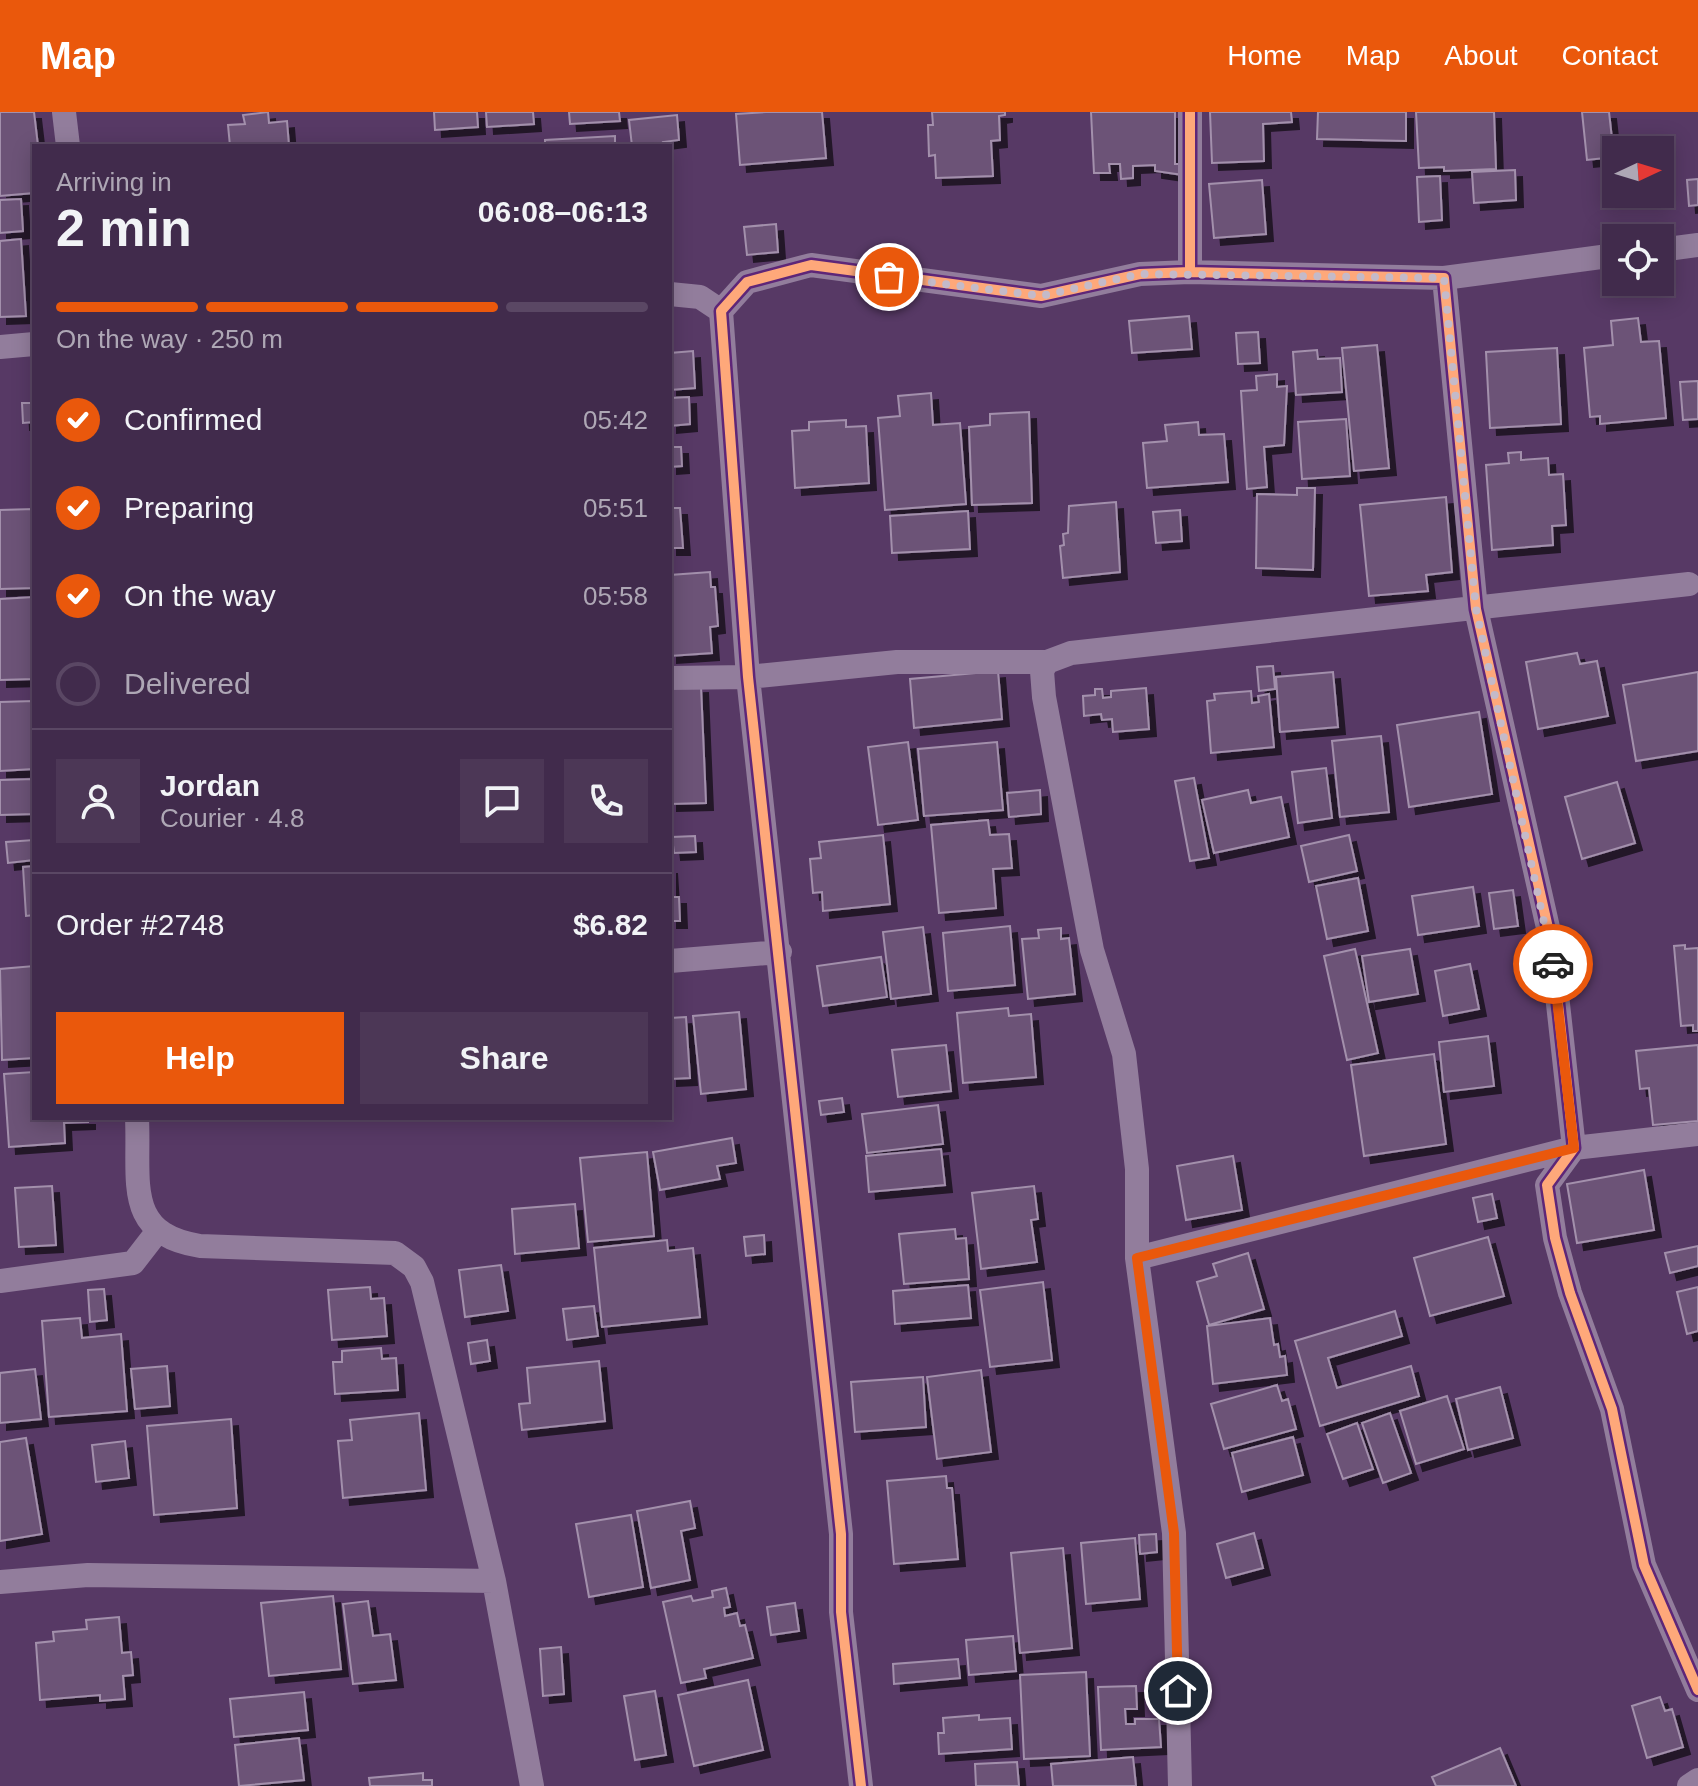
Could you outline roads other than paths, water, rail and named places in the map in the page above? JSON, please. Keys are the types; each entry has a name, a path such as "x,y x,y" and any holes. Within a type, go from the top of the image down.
{"street":[{"path":"64,112 68,144"},
{"path":"1190,112 1190,272"},
{"path":"1674,248 1698,245"},
{"path":"861,1786 841,1612 841,1534 748,677 721,311 747,282 811,265 1041,296 1140,274 1190,272 1444,278 1602,257"},
{"path":"1444,278 1476,609 1551,941 1574,1148 1547,1185 1555,1238 1570,1293 1612,1409 1644,1565 1698,1690"},
{"path":"672,294 700,297 721,311"},
{"path":"0,347 32,344"},
{"path":"672,678 748,677 897,662 1047,662 1071,653 1689,584"},
{"path":"1047,662 1042,671 1044,697 1092,950 1124,1054 1137,1169 1137,1258 1174,1533 1180,1786"},
{"path":"672,961 780,952"},
{"path":"137,1120 142,1202 147,1222 173,1242 200,1246 395,1253 414,1267 422,1282 494,1581 532,1786"},
{"path":"1137,1258 1574,1148 1698,1134"},
{"path":"0,1281 133,1263 157,1232"},
{"path":"0,1582 88,1575 494,1581"},
{"path":"1689,1786 1698,1780"}]}
